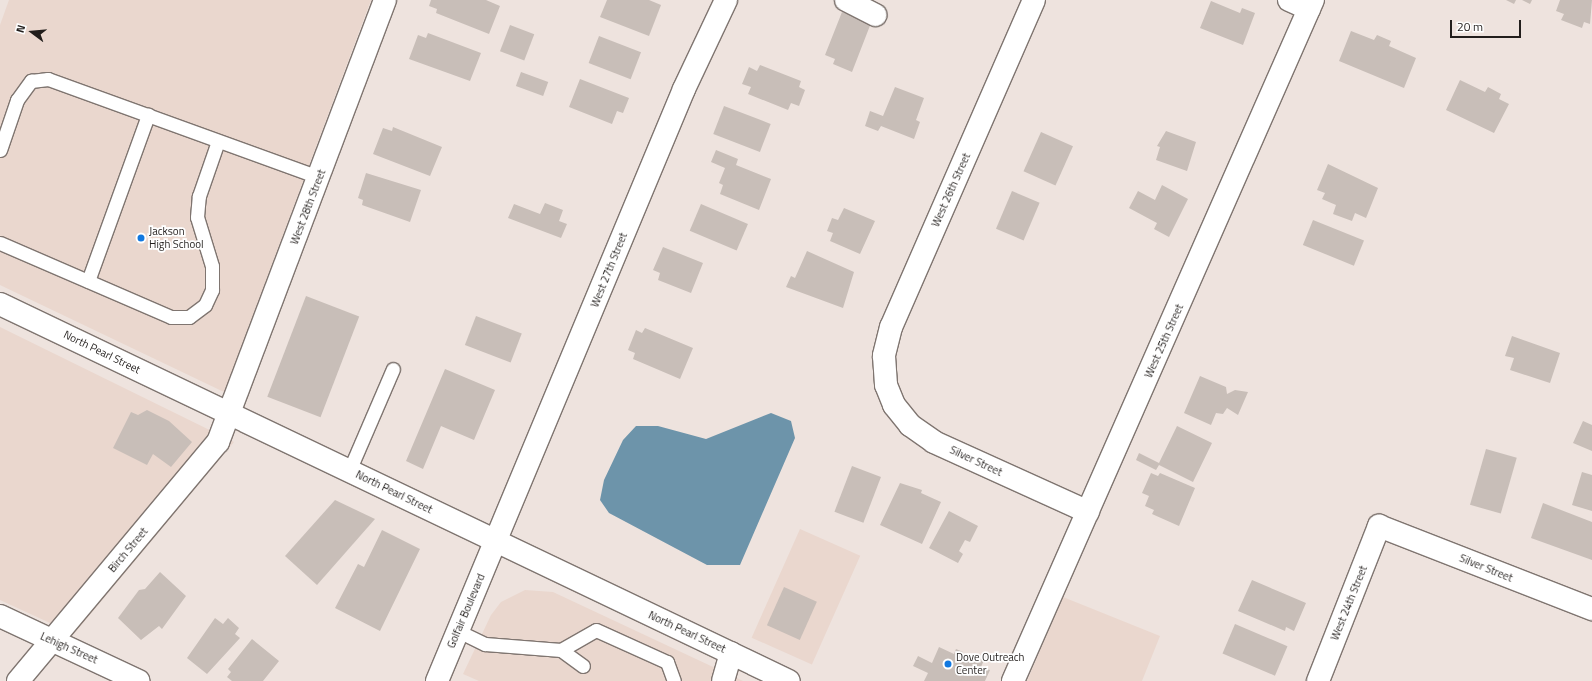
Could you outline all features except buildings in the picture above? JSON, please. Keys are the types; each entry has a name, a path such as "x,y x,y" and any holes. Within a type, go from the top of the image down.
{"street":[{"name":"West 28th Street","path":"230,413 385,0"},
{"name":"West 27th Street","path":"498,542 684,88 726,0"},
{"path":"846,0 874,15"},
{"name":"West 26th Street","path":"886,385 884,356 891,327 1034,0"},
{"path":"1289,0 1311,5"},
{"name":"West 25th Street","path":"1013,681 1311,5"},
{"name":"North Pearl Street","path":"0,304 789,681"},
{"name":"Silver Street","path":"886,385 894,405 910,425 934,442 1088,512"},
{"name":"Birch Street","path":"18,681 218,442 230,413"},
{"name":"Silver Street","path":"1380,526 1592,610"},
{"name":"West 24th Street","path":"1318,681 1380,526"},
{"name":"Golfair Boulevard","path":"436,681 498,542"},
{"name":"Lehigh Street","path":"0,616 139,681"},
{"path":"724,681 731,654"}],"lane":[{"path":"0,150 17,100 31,81 48,79 319,177"},
{"path":"88,281 148,115"},
{"path":"0,243 171,318 189,317 205,305 212,290 212,266 198,217 199,196 218,140"},
{"path":"349,471 393,369"},
{"path":"561,650 596,630 667,662 674,681"},
{"path":"458,631 485,644 561,650 583,666"}],"shaded area":[{"name":"Jackson High School","path":"9,0 371,0 224,392 0,285 0,25"},
{"path":"0,327 234,442 74,634 0,600"},
{"path":"800,529 860,556 812,665 752,638"},
{"path":"525,590 553,592 743,681 479,681 463,674 491,615 501,602"},
{"path":"1063,597 1160,636 1142,681 1027,681"}],"water":[{"path":"771,413 791,421 795,438 740,565 707,565 609,513 600,500 604,480 623,440 636,426 658,426 706,439"}],"place":[{"name":"Jackson High School","path":"141,238"},
{"name":"Dove Outreach Center","path":"948,664"}]}
